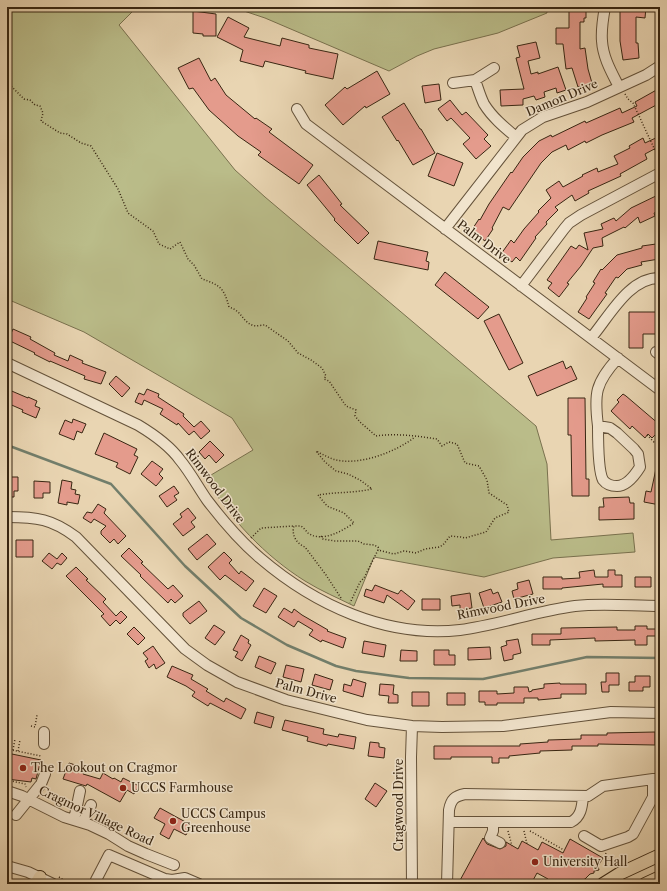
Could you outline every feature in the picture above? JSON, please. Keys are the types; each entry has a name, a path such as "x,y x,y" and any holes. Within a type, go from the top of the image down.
{"main road":[{"path":"603,884 619,874 660,855"},
{"path":"645,884 660,877"}],"street":[{"path":"604,7 601,33 602,42 608,63 622,90"},
{"name":"Damon Drive","path":"445,229 522,130 544,117 622,90 660,66"},
{"path":"453,83 474,80 494,68"},
{"path":"474,80 487,108 502,125 516,137"},
{"name":"Palm Drive","path":"297,109 306,124 660,390"},
{"path":"521,286 570,223 581,215 660,173"},
{"path":"591,338 632,288 648,280 660,278"},
{"path":"598,426 610,428 638,454 640,467 627,483 615,486 609,484 604,481 600,471 596,393 606,372 618,358"},
{"name":"Rimwood Drive","path":"7,363 138,425 149,432 179,458 220,517 257,556 270,567 304,590 348,613 396,628 442,631 476,627 576,606 660,606"},
{"name":"Palm Drive","path":"7,518 35,518 51,522 67,530 76,537 185,649 212,668 237,682 268,695 367,720 412,726 504,726 611,712 660,713"},
{"name":"Cragwood Drive","path":"412,726 412,884"},
{"path":"44,732 44,744"},
{"path":"16,815 28,796 42,784 45,774"},
{"path":"447,884 451,802 456,796 582,797 592,794 603,786 657,779 653,797 633,834 601,846 584,836"},
{"path":"78,821 80,791"},
{"name":"Cragmor Village Road","path":"7,792 28,796 64,817 110,834 128,846 174,865"},
{"path":"449,822 571,822 575,820 581,812 582,797"},
{"path":"78,821 91,805"},
{"path":"493,822 493,831 490,838 500,843"},
{"path":"100,884 96,880 109,855 165,879 172,880 185,878 196,883"},
{"path":"7,866 38,882 53,884"}],"path":[{"path":"7,82 24,99 30,100 35,106 40,106 43,113 41,121 60,133 67,134 81,143 91,146 118,189 128,213 153,231 159,244 170,249 180,242 188,259 194,265 202,279 216,284 226,296 229,307 237,310 246,321 253,326 265,325 288,341 298,353 322,368 326,376 324,379 329,381 346,406 356,410 355,416 376,436 391,434 415,436 437,439 442,446 449,442 457,444 465,463 479,466 487,480 489,493 507,505 509,512 495,518 486,532 465,538 450,536 443,545 425,549 416,553 404,551 394,554 383,552 374,544 364,544 358,541 335,541 323,539 321,536"},
{"path":"622,90 628,99 633,102 660,161"},
{"path":"648,435 654,442 660,439"},
{"path":"251,538 261,528 301,526 310,534 321,536 337,533 354,524 344,513 327,506 318,495 372,490 360,480 348,474 336,472 316,451 334,460 352,461 387,453 404,445 415,436"},
{"path":"294,526 292,530 294,536 326,575 341,598"},
{"path":"350,603 376,552 379,550"},
{"path":"32,726 35,727 36,714"},
{"path":"13,750 15,739"},
{"path":"18,751 20,740"},
{"path":"7,749 41,756"},
{"path":"7,780 25,784 28,796"},
{"path":"508,831 512,846"},
{"path":"524,832 527,844"},
{"path":"530,832 564,850"},
{"path":"607,851 604,857 618,865"}],"green space":[{"path":"7,7 137,7 119,25 235,170 536,426 547,464 551,540 633,533 635,552 553,558 484,577 374,557 354,606 311,585 290,571 262,548 237,522 206,478 253,450 232,418 84,332 7,299"},
{"path":"232,7 546,7 547,13 498,33 434,49 389,71 265,18"}],"building":[{"path":"569,7 586,7 586,18 584,18 584,22 580,22 580,49 585,48 592,83 578,87 572,68 566,69 563,44 556,44 556,28 569,28"},
{"path":"620,7 646,7 645,18 636,17 636,43 638,43 639,58 623,60 620,41"},
{"path":"193,11 216,14 216,36 203,36 203,34 193,33"},
{"path":"228,17 249,28 244,37 280,46 282,38 309,45 309,48 338,54 333,79 305,73 306,71 265,61 263,67 240,61 243,50 217,37"},
{"path":"536,42 540,58 528,61 531,74 538,72 538,74 558,67 566,90 557,93 556,88 544,92 545,97 536,100 534,96 523,99 523,105 501,106 500,90 524,89 516,58 520,57 517,46"},
{"path":"199,58 211,81 215,78 226,95 255,119 256,118 272,129 269,132 313,165 299,184 258,155 261,152 238,136 209,110 193,88 189,89 178,68"},
{"path":"377,71 390,94 366,108 365,106 343,125 325,105 345,87 347,89"},
{"path":"439,84 441,100 425,103 422,86"},
{"path":"660,88 660,103 632,118 634,122 586,143 585,141 568,150 566,145 552,152 541,163 509,210 503,207 492,228 493,229 485,241 471,231 479,219 480,220 511,172 512,173 523,157 539,141 551,135 552,137 585,121 586,123 620,108 622,113 637,106 635,102"},
{"path":"450,100 462,115 466,112 488,135 484,139 491,146 476,159 463,144 470,138 451,118 447,121 438,109"},
{"path":"404,103 435,153 413,165 382,117"},
{"path":"660,136 660,146 645,154 647,159 620,174 621,176 588,191 589,193 575,201 572,195 555,207 558,210 546,222 547,224 535,237 536,238 520,261 516,257 512,262 501,254 511,240 514,243 539,212 538,211 551,198 546,190 559,181 563,187 583,176 582,175 597,168 598,172 618,164 614,156 630,148 629,146 643,138 645,143"},
{"path":"437,153 463,163 454,186 428,176"},
{"path":"319,175 342,204 340,205 369,233 358,244 334,220 335,219 307,185"},
{"path":"660,194 660,211 654,213 655,216 640,223 638,217 625,228 624,227 602,238 603,246 593,248 567,283 569,284 559,297 548,288 552,283 547,280 571,246 576,249 579,245 588,250 584,233 603,229 601,224 614,218 616,221 631,208"},
{"path":"378,241 428,252 426,261 429,262 428,270 374,259"},
{"path":"656,244 659,259 641,262 642,265 627,269 618,278 616,277 605,293 607,294 589,319 578,312 587,298 586,297 595,283 593,282 601,269 602,270 617,255 642,248 642,246"},
{"path":"445,272 489,307 478,319 435,285"},
{"path":"629,312 660,312 660,334 643,334 643,348 629,348"},
{"path":"499,314 523,363 509,370 484,321"},
{"path":"13,329 31,337 30,339 55,353 54,355 68,361 70,355 83,361 82,363 106,372 101,384 84,379 85,376 50,362 8,340"},
{"path":"563,361 566,369 571,366 577,379 537,396 528,376"},
{"path":"116,376 130,388 122,397 109,384"},
{"path":"7,389 37,401 35,406 40,408 36,418 7,403"},
{"path":"147,389 159,394 158,397 184,414 183,416 194,427 201,421 210,431 201,439 194,431 189,435 178,423 177,425 160,414 163,409 144,400 142,405 135,402 139,393 144,395"},
{"path":"623,394 660,425 660,430 652,438 648,434 645,438 632,426 630,429 611,411 619,402 617,400"},
{"path":"568,398 585,398 586,479 589,479 589,496 572,496 571,435 568,435"},
{"path":"73,419 86,424 82,433 77,431 74,440 59,434 65,420 72,423"},
{"path":"104,433 137,449 134,455 138,457 130,474 116,467 118,463 95,454"},
{"path":"210,441 224,455 216,463 209,455 205,459 199,452"},
{"path":"152,461 163,469 159,474 163,478 156,486 141,474"},
{"path":"657,464 660,464 660,505 644,502 646,491 651,492"},
{"path":"7,477 18,477 18,491 14,491 14,497 7,497"},
{"path":"62,480 72,482 71,489 76,490 75,494 80,495 78,504 67,502 67,505 58,503"},
{"path":"34,481 50,482 50,493 43,493 43,498 34,498"},
{"path":"174,486 179,493 174,496 177,500 167,507 159,496"},
{"path":"629,497 630,503 634,503 634,519 599,520 599,507 604,507 603,498"},
{"path":"98,504 106,509 104,513 126,536 118,544 114,539 110,543 101,534 101,531 106,526 94,519 91,523 83,518 87,512 92,513"},
{"path":"188,508 196,518 191,522 195,527 183,536 173,524 182,517 180,514"},
{"path":"207,534 216,544 197,560 188,549"},
{"path":"16,540 33,540 33,557 16,557"},
{"path":"129,548 143,562 141,563 168,589 173,585 183,596 175,603 171,599 168,603 121,556"},
{"path":"224,552 232,560 229,563 239,574 241,571 254,581 246,591 225,575 220,580 208,567"},
{"path":"49,553 57,559 62,553 67,558 61,565 57,563 52,569 42,561"},
{"path":"76,567 88,579 86,580 106,599 103,602 116,616 121,611 127,617 120,624 116,620 110,626 101,616 104,614 66,576"},
{"path":"594,570 595,577 608,577 608,570 615,570 615,575 622,575 622,587 603,587 603,584 562,589 543,589 543,577 562,577 562,579 580,578 579,572"},
{"path":"635,577 651,577 651,587 635,587"},
{"path":"529,580 533,594 514,599 512,591 518,589 517,583"},
{"path":"375,585 398,594 401,590 415,601 408,610 387,595 384,603 364,596 366,589 372,591"},
{"path":"264,588 277,596 266,613 253,606"},
{"path":"491,589 493,594 498,592 502,602 484,608 479,593"},
{"path":"470,593 472,608 460,610 460,605 452,606 451,596"},
{"path":"422,599 440,599 440,610 422,610"},
{"path":"199,601 207,611 190,624 183,616 183,613"},
{"path":"284,608 292,613 294,609 328,630 327,631 346,638 343,648 322,640 321,642 309,635 313,630 298,621 294,627 278,617"},
{"path":"214,625 225,632 215,645 205,638"},
{"path":"635,626 647,626 647,629 660,629 660,636 647,636 647,645 635,645 635,640 595,641 595,638 550,640 550,645 532,645 532,634 561,634 561,628 617,627 617,630 635,630"},
{"path":"134,627 145,638 138,645 127,634"},
{"path":"241,635 249,640 248,643 251,645 242,661 235,657 238,652 233,650"},
{"path":"518,639 521,653 513,655 513,659 504,661 501,647 507,645 506,641"},
{"path":"364,641 386,645 384,657 362,653"},
{"path":"153,646 165,663 156,669 154,664 149,668 145,661 148,659 143,653"},
{"path":"490,647 491,659 468,660 468,648"},
{"path":"401,650 417,651 417,661 400,661"},
{"path":"434,650 449,650 449,655 455,655 455,665 434,665"},
{"path":"259,656 276,663 271,674 255,667"},
{"path":"286,665 304,669 301,682 283,677"},
{"path":"172,666 193,675 191,679 208,689 206,691 224,702 226,698 246,709 241,719 210,703 208,706 192,696 195,692 167,677"},
{"path":"606,673 619,673 619,685 609,685 609,692 602,692 601,682 606,682"},
{"path":"315,674 333,680 330,690 312,685"},
{"path":"635,676 650,676 650,687 643,687 643,691 629,691 629,682 635,682"},
{"path":"353,679 366,683 363,697 343,691 344,684 351,686"},
{"path":"380,684 394,685 393,694 398,695 398,703 388,703 389,696 379,695"},
{"path":"544,684 586,684 586,694 561,694 561,698 538,700 538,698 524,698 524,703 497,703 497,705 485,705 485,702 479,702 479,691 497,691 497,694 514,693 514,687 528,687 529,692 544,688"},
{"path":"412,692 429,692 429,706 412,706"},
{"path":"447,693 465,693 465,705 447,705"},
{"path":"257,712 274,717 271,728 254,723"},
{"path":"285,720 324,729 323,734 338,737 339,734 356,737 354,749 328,744 327,746 307,741 308,737 282,730"},
{"path":"655,732 655,745 598,744 598,746 572,746 572,750 540,751 540,753 509,756 509,758 499,758 499,763 492,763 492,757 451,757 451,759 434,759 434,746 520,746 520,744 548,742 548,740 581,739 581,735"},
{"path":"370,742 379,743 379,747 385,748 384,758 368,756"},
{"name":"The Lookout on Cragmor","path":"7,753 41,760 36,779 32,778 31,782 7,779"},
{"path":"69,763 85,768 83,774 100,779 103,773 121,782 123,778 139,786 134,794 127,790 120,802 87,784 86,786 63,779"},
{"path":"375,783 387,791 376,807 365,799"},
{"name":"UCCS Campus Greenhouse","path":"160,808 191,825 186,835 174,829 169,839 160,834 165,824 154,818"},
{"name":"University Hall","path":"483,838 487,844 500,849 506,846 506,842 518,849 522,841 538,850 542,842 563,853 570,839 603,858 598,866 599,870 594,871 594,873 590,874 576,884 545,884 548,879 537,873 531,884 458,884"}],"waterway":[{"path":"7,445 111,484 185,566 241,618 287,645 336,666 356,671 409,678 483,679 587,657 660,658"}],"place":[{"name":"The Lookout on Cragmor","path":"23,768"},
{"name":"UCCS Farmhouse","path":"123,788"},
{"name":"UCCS Campus Greenhouse","path":"173,821"},
{"name":"University Hall","path":"535,862"}]}
